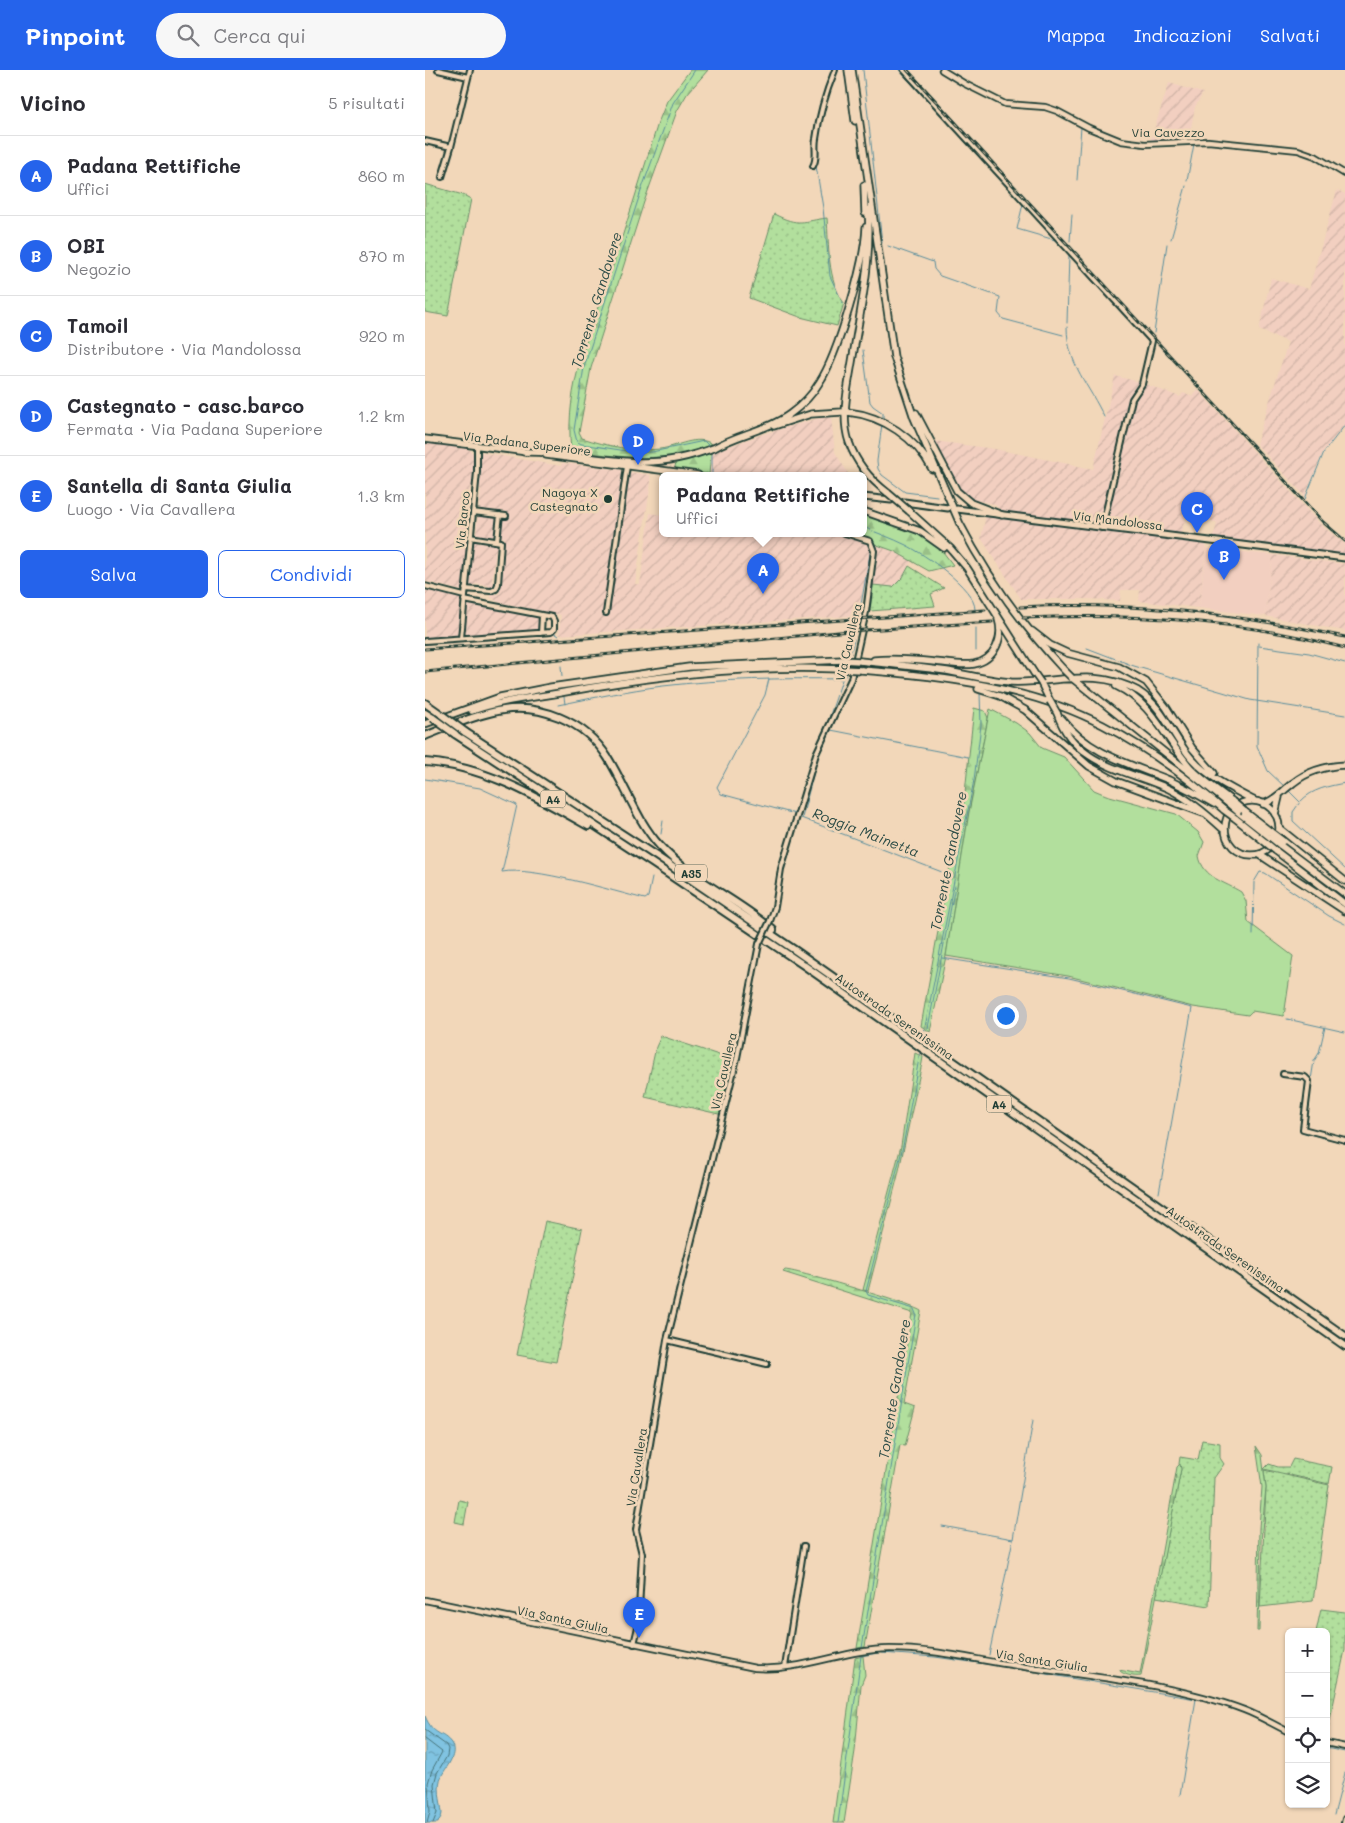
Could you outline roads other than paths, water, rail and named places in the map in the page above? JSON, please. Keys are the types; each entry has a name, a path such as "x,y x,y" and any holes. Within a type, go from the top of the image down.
{"highway":[{"name":"Autostrada Serenissima","path":"425,703 465,732 656,856 796,951 1345,1336"},
{"name":"A35","path":"425,736 477,716 505,709 538,710 571,722 587,734 603,750 637,812 664,850 685,868 766,924 796,951"},
{"name":"Autostrada Serenissima","path":"425,713 813,972 1345,1346"},
{"path":"425,762 468,770 515,787 652,863"}],"main road":[{"path":"847,70 869,229 869,258 847,394 846,428 849,442 860,464 888,493 950,548 991,603 1041,683 1064,730 1087,754 1108,767 1176,793 1224,830 1228,843 1239,853 1253,856 1260,855 1269,850 1275,842 1279,828 1275,814 1279,796"},
{"path":"851,70 890,332 900,379 914,418 960,524"},
{"path":"714,448 789,414 814,391 825,374 845,316 863,251 866,229 864,185"},
{"path":"900,379 921,424 957,491 971,503 1002,515"},
{"path":"524,452 543,452 645,462 685,457 811,414 845,412 884,423 913,443 929,463 985,570 1022,624 1063,669 1345,894"},
{"name":"Via Padana Superiore","path":"425,439 674,472"},
{"path":"867,497 891,500"},
{"path":"904,502 948,508"},
{"name":"Via Mandolossa","path":"957,509 1345,558"},
{"path":"867,512 920,531 947,550 973,578"},
{"path":"860,661 894,659 967,664 979,662 995,650 999,638 999,625 991,603"},
{"path":"1022,624 1051,645 1067,653 1119,667 1147,682 1166,707 1191,748 1222,782"},
{"path":"425,724 500,697 566,684 689,667 842,660 1011,682 1080,676 1111,681 1143,695 1160,710 1192,759 1222,782 1263,804 1275,814"},
{"path":"425,728 508,700 655,676 739,669 841,669 944,679 1046,702 1102,725 1173,769 1345,904"},
{"path":"1080,676 1111,684 1133,695 1158,721 1189,766 1230,803"},
{"path":"944,679 987,691 1014,703 1041,722 1089,766 1116,781 1203,813"},
{"path":"1057,713 1076,735 1101,753 1181,786 1224,810"},
{"path":"1263,804 1279,796 1292,783 1308,774 1325,767 1345,764"},
{"path":"1224,830 1230,811 1241,803 1255,801"},
{"path":"1279,828 1345,880"},
{"path":"1260,855 1345,910"}],"street":[{"path":"438,70 468,77"},
{"path":"442,178 470,70"},
{"path":"813,166 816,160 815,140 823,105 835,70"},
{"path":"904,70 1152,341 1142,384 1132,399 1101,528"},
{"name":"Via Cavezzo","path":"942,70 1005,104 1051,109 1121,141 1145,144 1208,141 1298,150 1315,156 1345,174"},
{"path":"425,141 451,147"},
{"name":"Via Barco","path":"461,638 477,446"},
{"path":"606,613 627,466"},
{"path":"473,512 506,516"},
{"path":"497,540 499,515"},
{"path":"465,589 491,591 497,588 502,544 497,540 470,537"},
{"name":"Via Cavallera","path":"634,1644 638,1627 641,1554 636,1530 667,1340 737,1058 759,944 775,907 781,869 816,754 849,686 860,646 875,551 870,541 858,537"},
{"path":"425,586 464,598 552,617 554,621 553,631 541,633 425,641"},
{"path":"541,615 541,633"},
{"path":"1283,1074 1305,1077 1309,1080 1303,1129 1345,1140"},
{"path":"667,1340 767,1364"},
{"path":"785,1667 804,1546"},
{"name":"Via Santa Giulia","path":"425,1600 755,1668 785,1667 873,1650 926,1652 1186,1694 1245,1710 1285,1730"},
{"path":"1330,1744 1345,1747"},
{"path":"1344,1823 1345,1819"}],"water":[{"path":"425,1716 435,1731 448,1739 453,1747 453,1756 439,1784 442,1816 438,1823 425,1823"}],"waterway":[{"name":"Torrente Gandovere","path":"695,70 673,103 641,191 584,367 574,430 577,442 582,444 633,452 652,452 704,441 709,446"},
{"path":"817,120 832,70"},
{"path":"863,70 882,243"},
{"path":"899,70 1023,204 1017,229 1055,240 1067,253"},
{"path":"938,70 1000,105 1030,108"},
{"path":"947,70 976,87"},
{"path":"1057,109 1088,125"},
{"path":"813,159 813,141 817,123"},
{"path":"1077,180 1081,127 1104,137 1128,144 1152,146 1177,145"},
{"path":"1198,139 1207,139"},
{"path":"1187,181 1194,144"},
{"path":"1322,158 1328,161"},
{"path":"816,166 823,208 830,276 843,304"},
{"path":"1171,239 1186,186"},
{"path":"1070,241 1072,214"},
{"path":"1154,333 1167,244"},
{"path":"888,246 933,262 934,269 940,276 1000,297 998,313 1003,319 1063,335"},
{"path":"1067,323 1069,255"},
{"path":"1067,327 1068,340 1075,364 1104,417"},
{"path":"863,350 870,402 883,413 883,418"},
{"path":"882,424 877,461 878,469 882,475 905,492 937,496"},
{"path":"1305,499 1324,452 1345,425"},
{"name":"Torrente Gandovere","path":"712,452 712,472"},
{"path":"1023,514 1046,517"},
{"name":"Torrente Gandovere","path":"867,529 906,545 947,572 967,591 975,609"},
{"path":"859,616 871,548"},
{"name":"Torrente Gandovere","path":"976,628 976,651"},
{"path":"425,644 555,634 558,636"},
{"path":"851,652 854,639"},
{"path":"1258,643 1257,746 1268,771 1285,787"},
{"path":"1259,646 1309,653 1345,663"},
{"path":"1087,648 1134,666 1250,700 1345,715"},
{"path":"561,666 562,676"},
{"path":"558,705 663,686 753,679 842,679 846,674"},
{"path":"769,679 765,695 717,787 721,794 795,814"},
{"path":"828,721 842,680"},
{"name":"Torrente Gandovere","path":"924,1032 974,780 981,725 980,693"},
{"path":"564,697 565,704"},
{"path":"802,818 818,756 831,730 968,757"},
{"path":"425,779 480,788 517,805 502,872 516,871 552,876 645,899 648,897 652,878"},
{"path":"1301,801 1316,791 1345,783"},
{"path":"1288,790 1300,802 1293,812 1293,821 1345,869"},
{"name":"Roggia Mainetta","path":"801,818 942,872 951,879"},
{"path":"661,834 663,821"},
{"path":"1253,935 1254,882 1260,872 1265,873 1329,916 1345,924"},
{"name":"Roggia Mainetta","path":"928,1028 955,886"},
{"path":"942,958 1069,978 1192,1008 1159,1193"},
{"path":"1287,1019 1345,1032"},
{"path":"1310,1086 1314,1061 1319,1053 1325,1027"},
{"name":"Torrente Gandovere","path":"862,1648 916,1314 914,1309 868,1295 866,1291 903,1146 920,1053"},
{"path":"1305,1133 1345,1143"},
{"path":"989,1655 1013,1539 1033,1420"},
{"path":"942,1526 1013,1539"},
{"name":"Torrente Gandovere","path":"838,1823 861,1656 878,1653"},
{"path":"882,1653 935,1657 1014,1668"},
{"path":"1017,1669 1036,1672"},
{"path":"1040,1673 1196,1699 1180,1795"},
{"path":"1330,1749 1345,1752"},
{"path":"1334,1815 1345,1773"}],"railway":[{"path":"907,70 1323,522 1345,541"},
{"path":"1020,607 1102,606 1183,611 1264,622 1345,637"},
{"path":"425,649 985,610"},
{"path":"1023,618 1104,617 1185,621 1266,631 1306,638 1345,648"},
{"path":"425,672 849,631 992,622"}],"place":[{"name":"Castegnato - casc.barco","path":"638,465"},
{"name":"Nagoya X Castegnato","path":"608,499"},
{"name":"Tamoil","path":"1197,533"},
{"name":"OBI","path":"1224,580"},
{"name":"Padana Rettifiche","path":"763,594"},
{"name":"Santella di Santa Giulia","path":"639,1638"}]}
